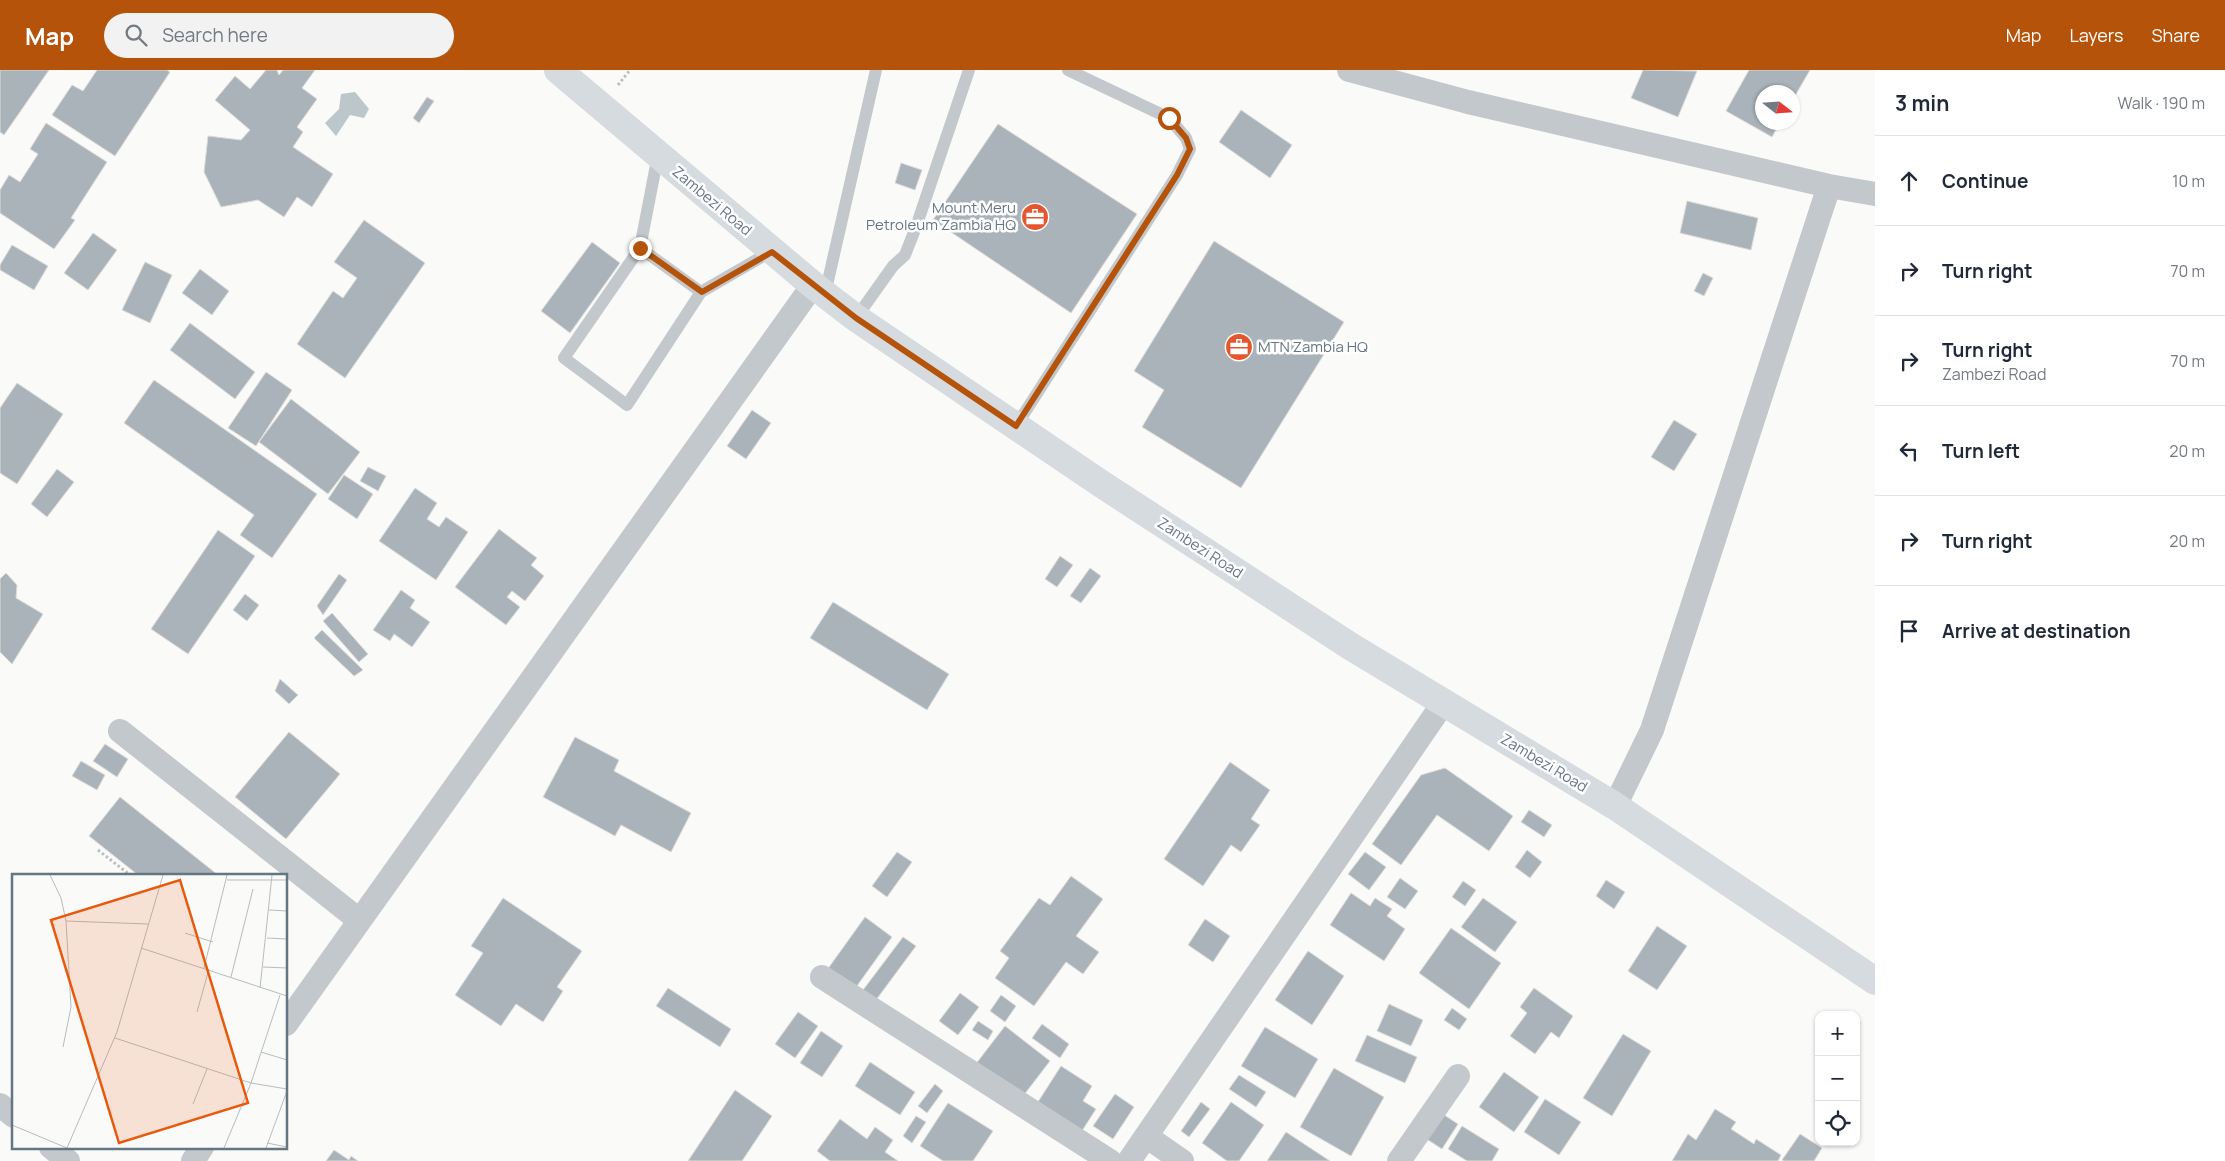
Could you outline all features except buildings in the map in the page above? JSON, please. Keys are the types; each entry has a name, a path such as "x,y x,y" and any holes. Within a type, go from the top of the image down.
{"main road":[{"name":"Zambezi Road","path":"558,70 772,252 856,318 1350,646 1616,806 1875,981"}],"street":[{"path":"1349,70 1468,102 1829,186 1875,194"},
{"path":"1616,806 1652,730 1829,186"},
{"path":"288,1021 359,920 392,878 819,289"},
{"path":"1129,1161 1444,702"},
{"path":"120,732 359,920"},
{"path":"822,977 1110,1161"},
{"path":"1398,1161 1458,1076"},
{"path":"0,1105 12,1114"},
{"path":"1146,1136 1182,1161"},
{"path":"52,1148 68,1161"},
{"path":"193,1161 201,1148"}],"lane":[{"path":"819,289 876,70"},
{"path":"856,318 893,266 905,255 969,70"},
{"path":"1016,426 1177,175 1190,149 1186,138 1169,118 1068,70"},
{"path":"658,155 640,248 564,358 626,405 702,292 772,252"},
{"path":"640,248 702,292"}],"path":[{"path":"98,850 129,874"}],"shaded area":[{"path":"355,92 369,109 364,118 350,115 336,136 325,123 339,109 341,94"}],"place":[{"name":"Mount Meru Petroleum Zambia HQ","path":"1035,217"},
{"name":"MTN Zambia HQ","path":"1239,347"}],"route":[{"path":"640,248 702,292 772,252 856,318 1016,426 1177,175 1190,149 1186,138 1169,118"}]}
